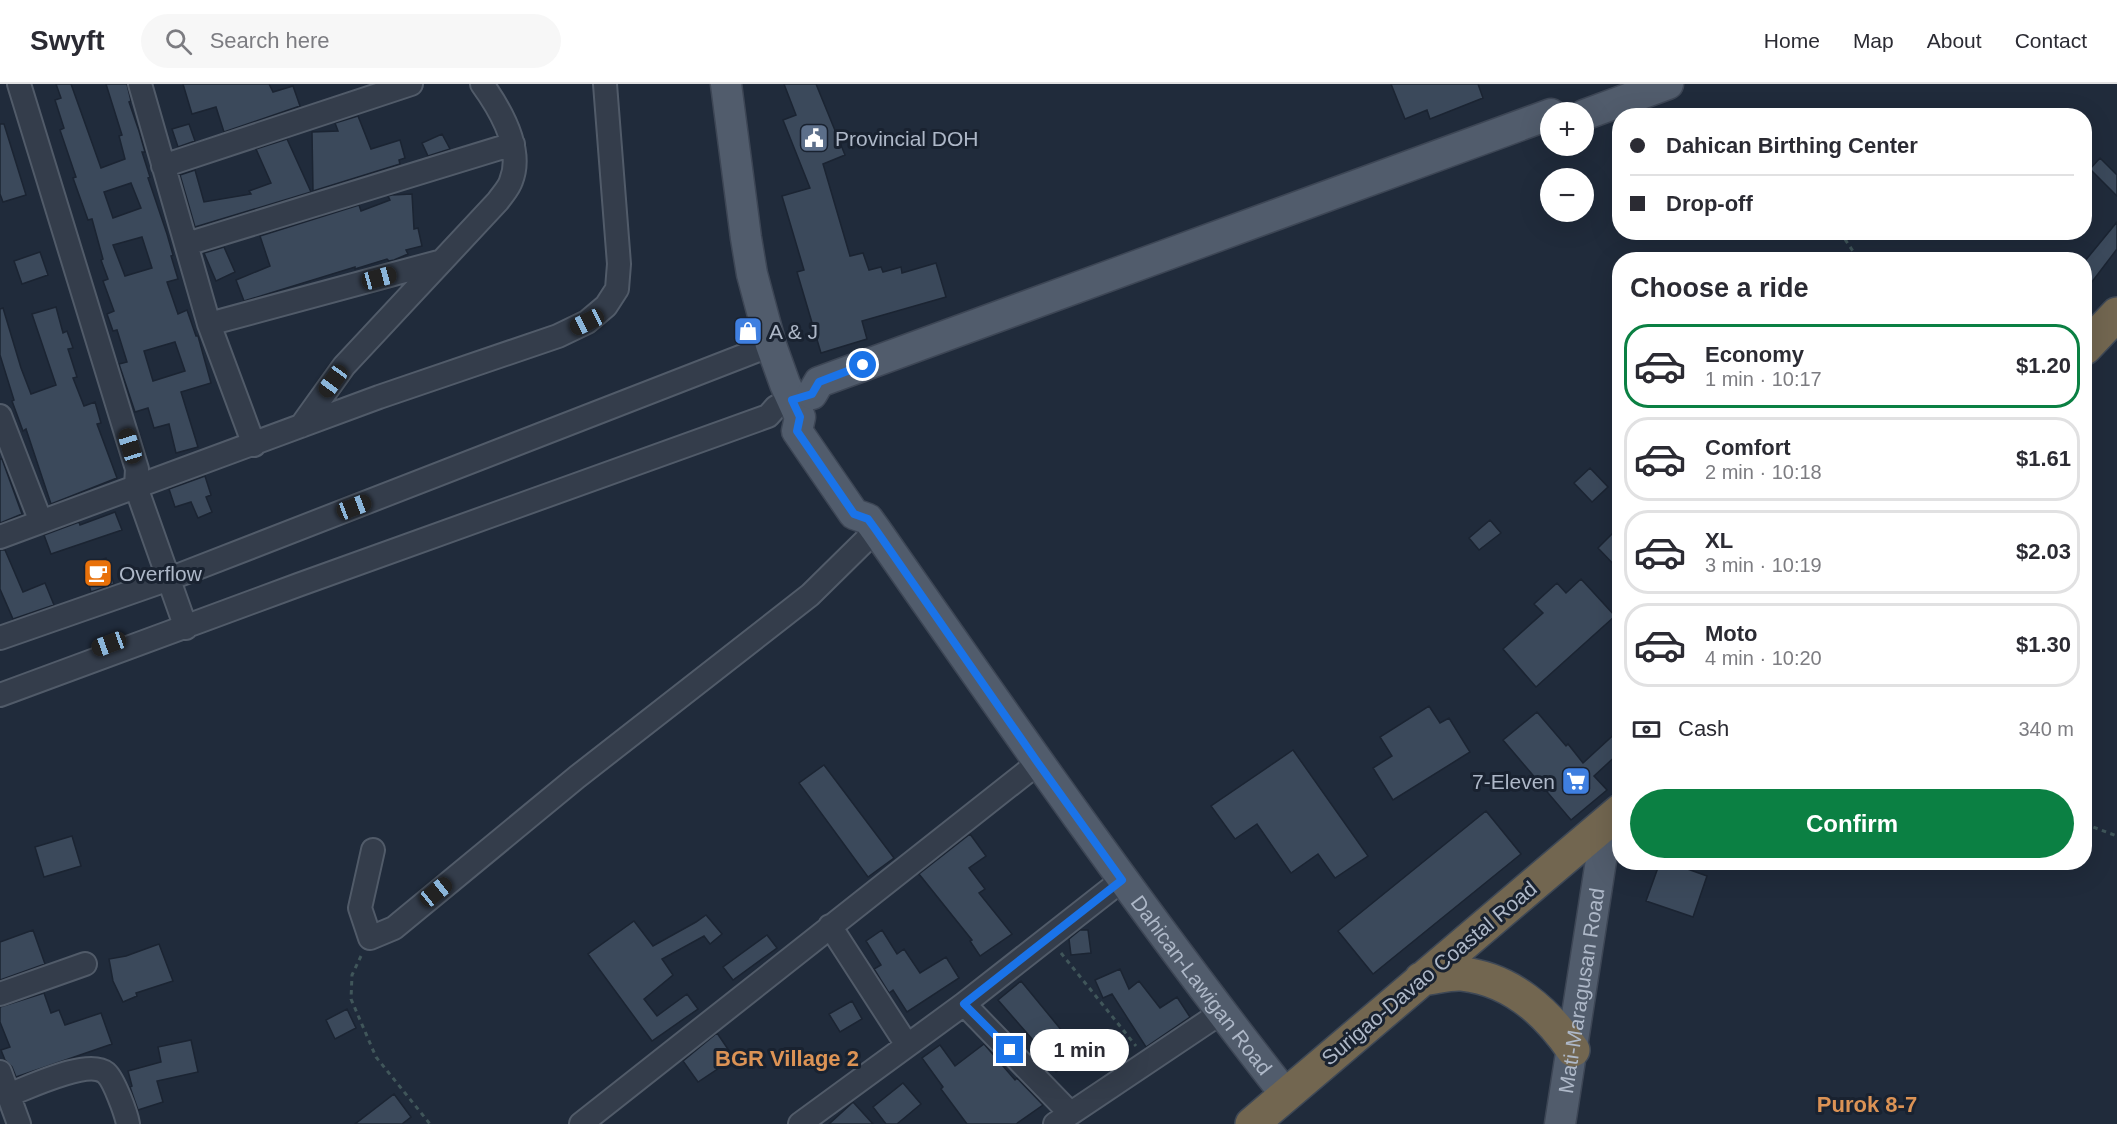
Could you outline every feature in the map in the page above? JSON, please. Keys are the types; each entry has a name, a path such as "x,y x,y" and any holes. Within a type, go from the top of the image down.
{"highway":[{"path":"2092,341 2117,314"},
{"name":"Surigao-Davao Coastal Road","path":"1252,1124 1612,817"},
{"path":"1421,979 1460,974 1481,978 1502,986 1541,1011 1558,1028 1573,1050"}],"main road":[{"name":"Dahican-Lawigan Road","path":"726,84 752,274 771,345 795,404 812,422 868,504 872,524 1038,763 1122,880 1286,1095"},
{"path":"1583,102 1632,84"},
{"path":"1594,111 1668,84"},
{"path":"795,404 819,382 1540,118"},
{"path":"795,404 823,396 1540,131"},
{"name":"Mati-Maragusan Road","path":"1560,1124 1612,822"}],"street":[{"path":"20,84 141,479 190,621"},
{"path":"163,166 411,84"},
{"path":"302,426 344,366 498,201 511,182 515,163 513,144 497,106 482,84"},
{"path":"0,537 141,479 254,445 558,336 587,322 606,306 618,289 619,264 605,84"},
{"path":"144,85 163,166 209,324 254,445"},
{"path":"187,244 513,144"},
{"path":"209,324 442,261"},
{"path":"0,638 174,577 771,345"},
{"path":"0,683 298,585 768,416 795,404"},
{"path":"1,424 41,522"},
{"path":"373,850 360,908 370,938 394,928 577,777 810,595 872,524"},
{"path":"0,695 190,621"},
{"path":"580,1124 1038,763"},
{"path":"800,1124 824,1117 907,1045 964,1004 1122,880"},
{"path":"830,926 907,1045"},
{"path":"0,994 85,964"},
{"path":"964,1004 1062,1118 1222,1012"},
{"path":"8,1095 69,1072 99,1069 107,1073 113,1084 128,1124"},
{"path":"0,1072 19,1124"}],"path":[{"path":"2092,827 2117,836"},
{"path":"1049,937 1148,1062"},
{"path":"370,938 352,975 351,999 376,1057 430,1124"}],"building":[{"path":"56,84 71,84 101,168 125,159 119,136 122,135 106,84 127,84 131,101 129,102 145,152 142,152 150,177 148,178 167,234 178,279 167,282 178,314 187,310 196,336 198,336 211,383 181,392 198,447 176,453 169,424 154,428 148,408 135,412 119,364 127,362 117,330 113,331 107,314 114,311 103,281 108,279 101,260 103,259 92,219 88,220 73,178 76,177 60,130 64,128 55,100 61,98","holes":["131,183 141,208 113,218 104,192","142,237 152,268 125,276 113,245","175,342 185,371 153,381 144,351"]},
{"path":"183,84 269,84 273,92 293,86 300,106 224,132 216,107 192,114"},
{"path":"784,84 816,84 845,155 823,164 850,256 863,253 869,270 881,267 883,272 901,267 902,273 936,263 946,297 862,321 867,339 821,353 797,272 804,270 782,196 810,188 783,120 796,115"},
{"path":"1391,84 1478,84 1483,98 1430,119 1427,110 1405,119"},
{"path":"358,116 371,149 400,140 405,158 399,160 400,164 313,191 312,132 338,131 335,123"},
{"path":"0,124 4,124 26,195 3,202 0,194"},
{"path":"189,124 195,141 178,147 172,129"},
{"path":"442,134 450,149 428,156 422,143"},
{"path":"287,139 311,192 195,227 180,175 195,170 204,202 251,194 249,191 271,183 256,149"},
{"path":"2100,158 2117,175 2117,196 2092,171 2092,167"},
{"path":"412,194 414,229 418,228 422,246 406,250 408,254 394,260 387,259 355,269 355,267 244,301 236,280 270,266 260,236 359,205 361,211 390,200 388,196"},
{"path":"2117,222 2117,249 2092,282 2092,252"},
{"path":"224,247 235,272 216,281 204,253"},
{"path":"40,252 48,275 22,284 14,261"},
{"path":"56,307 63,333 67,331 73,348 68,349 77,377 73,378 84,406 95,402 101,423 97,424 117,478 51,504 26,429 23,431 12,401 14,400 0,355 0,309 3,308 31,394 56,385 32,314"},
{"path":"0,459 2,459 22,514 0,523"},
{"path":"1590,468 1608,487 1592,502 1574,483"},
{"path":"205,476 211,495 206,497 212,512 198,518 191,502 175,507 169,489"},
{"path":"115,512 122,530 51,554 44,535"},
{"path":"1490,520 1501,533 1479,550 1469,538"},
{"path":"1612,534 1612,563 1598,548"},
{"path":"0,550 5,550 23,592 45,583 54,605 13,619 0,589"},
{"path":"106,558 114,584 91,592 84,567"},
{"path":"1581,579 1612,613 1612,619 1536,687 1503,649 1543,613 1534,604 1557,583 1566,593"},
{"path":"1429,706 1440,723 1449,718 1470,752 1393,800 1373,768 1392,756 1380,737"},
{"path":"1537,712 1583,763 1612,736 1612,759 1594,776 1607,790 1571,820 1503,740"},
{"path":"1293,750 1368,856 1335,878 1318,854 1291,873 1257,824 1235,839 1211,806"},
{"path":"824,765 894,858 868,877 799,783"},
{"path":"1486,811 1521,854 1373,974 1338,931"},
{"path":"970,834 986,856 969,868 985,889 979,893 1012,934 980,956 970,941 972,940 919,874"},
{"path":"72,836 81,866 44,877 35,847"},
{"path":"1657,870 1690,870 1707,876 1693,917 1646,901"},
{"path":"706,915 722,934 710,944 704,936 662,959 673,975 644,999 657,1016 687,994 698,1009 652,1041 588,954 634,921 653,946"},
{"path":"33,930 45,964 0,980 0,942"},
{"path":"882,930 897,954 904,949 920,973 946,957 959,978 907,1012 893,990 889,993 874,969 881,965 866,941"},
{"path":"1080,930 1088,930 1091,953 1071,955 1069,939"},
{"path":"767,935 777,948 733,980 723,967"},
{"path":"159,944 173,981 136,993 137,996 123,1002 113,981 109,959 126,956"},
{"path":"1120,969 1129,989 1139,981 1160,1008 1177,997 1190,1017 1146,1047 1112,994 1103,998 1095,980"},
{"path":"1021,981 1081,1054 1056,1072 1040,1048 998,1000"},
{"path":"44,993 51,1013 59,1010 65,1025 101,1013 112,1044 16,1077 1,1050 10,1047 0,1022 0,1007"},
{"path":"852,1001 862,1019 840,1032 829,1014"},
{"path":"347,1009 356,1028 335,1039 326,1020"},
{"path":"717,1033 734,1058 698,1082 683,1061"},
{"path":"191,1040 198,1072 157,1081 163,1102 138,1110 130,1087 132,1086 128,1071 161,1062 158,1047"},
{"path":"984,1044 1015,1080 1017,1078 1043,1105 1016,1124 967,1124 922,1058 940,1045 955,1066"},
{"path":"903,1083 921,1104 897,1124 886,1124 873,1107"},
{"path":"394,1094 411,1117 402,1124 355,1124"},
{"path":"852,1103 873,1124 829,1124"}],"place":[{"name":"Provincial DOH","path":"814,138"},
{"name":"A & J","path":"748,331"},
{"name":"Overflow","path":"98,573"},
{"name":"7-Eleven","path":"1576,781"}],"district":[{"name":"BGR Village 2","path":"787,1058"},
{"name":"Purok 8-7","path":"1867,1104"}],"route":[{"path":"863,365 819,382 812,394 792,400 800,417 797,431 854,514 868,519 876,530 1122,880 964,1004 1010,1050"}]}
